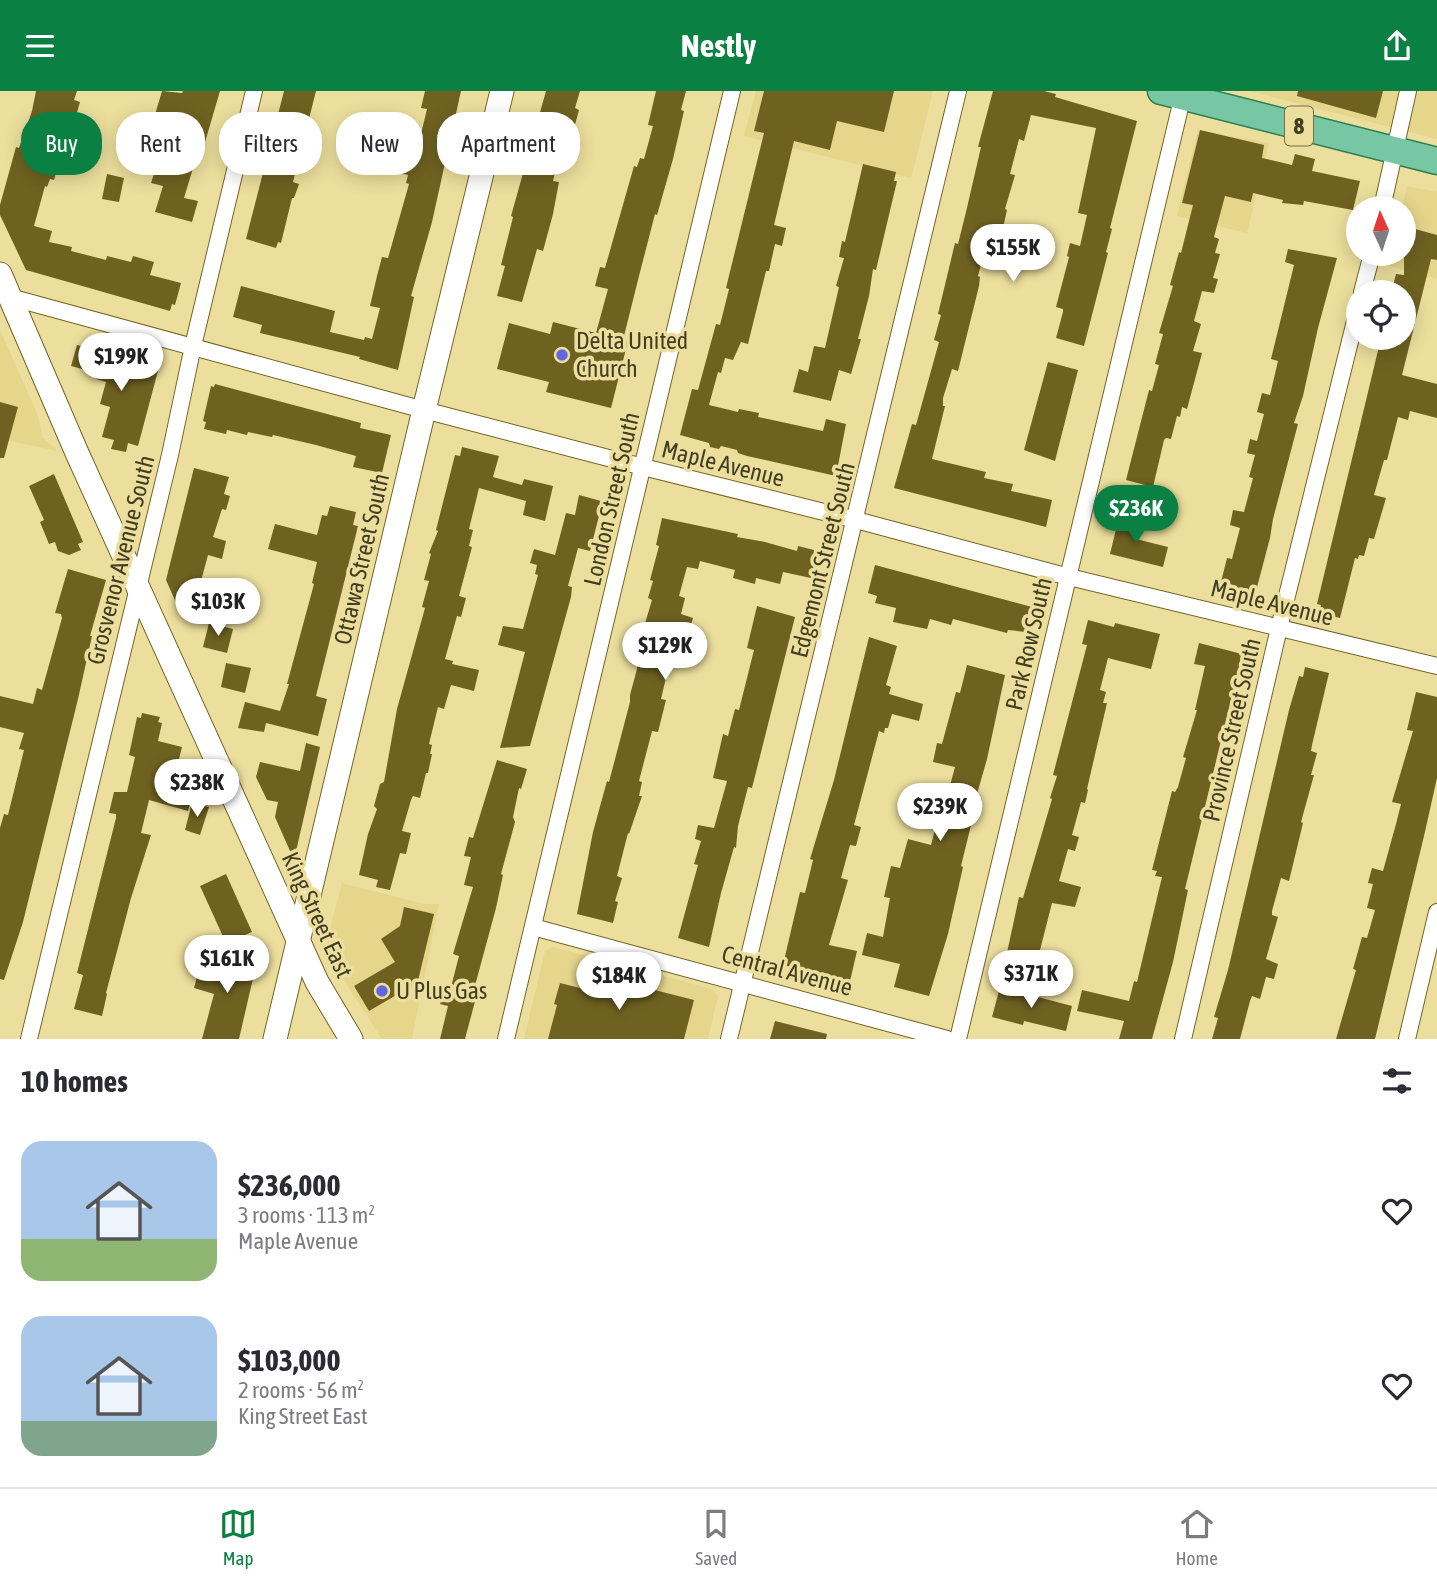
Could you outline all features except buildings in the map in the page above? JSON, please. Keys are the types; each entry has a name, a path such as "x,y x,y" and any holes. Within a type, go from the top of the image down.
{"main road":[{"name":"Ottawa Street South","path":"275,1039 502,91"},
{"name":"8","path":"1176,93 1437,161"},
{"name":"King Street East","path":"0,274 5,296 317,982 351,1039"}],"street":[{"name":"Grosvenor Avenue South","path":"29,1039 170,455 193,345 254,91"},
{"name":"London Street South","path":"506,1039 732,91"},
{"name":"Edgemont Street South","path":"729,1039 958,91"},
{"path":"1385,196 1408,91"},
{"name":"Park Row South","path":"958,1039 1069,577 1176,93"},
{"name":"Maple Avenue","path":"5,296 643,467 1069,577 1437,666"},
{"name":"Province Street South","path":"1183,1039 1279,628 1348,350"},
{"path":"1407,1039 1437,912"},
{"name":"Central Avenue","path":"533,927 947,1039"}],"shaded area":[{"path":"756,91 933,91 911,178 744,136"},
{"path":"1250,91 1437,91 1437,139"},
{"path":"1198,130 1269,143 1247,233 1177,216"},
{"path":"1407,186 1437,192 1437,279 1389,266 1416,266 1416,196 1405,196"},
{"path":"0,330 37,413 43,438 58,451 0,439"},
{"path":"342,883 424,904 439,904 412,1039 382,1039 332,962 327,941"},
{"path":"553,947 712,989 718,996 708,1039 524,1039 545,951"}],"place":[{"name":"Delta United Church","path":"562,355"},
{"name":"U Plus Gas","path":"382,991"}]}
